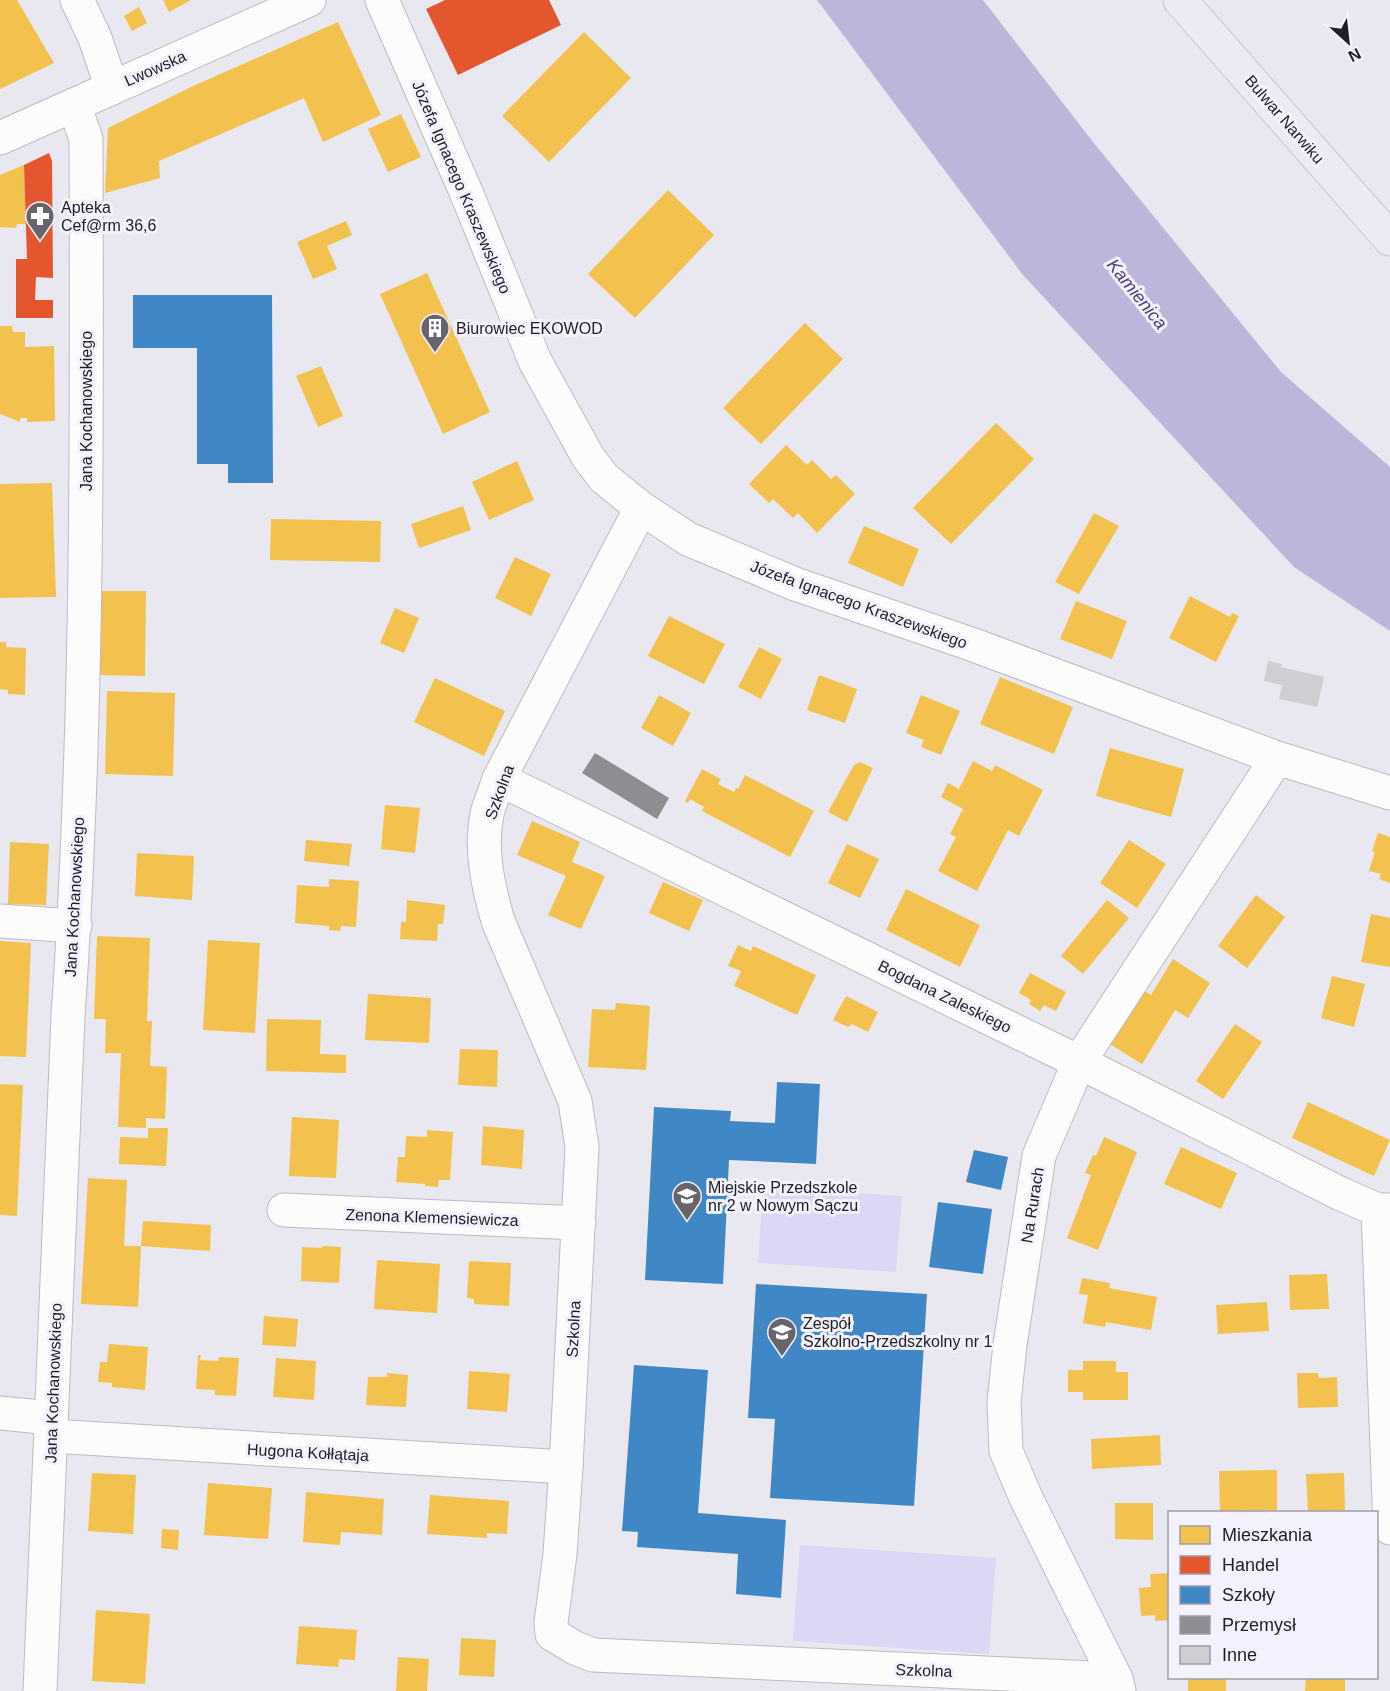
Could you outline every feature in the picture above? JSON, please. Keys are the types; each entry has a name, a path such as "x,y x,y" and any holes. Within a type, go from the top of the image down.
{"main road":[{"name":"Bulwar Narwiku","path":"1180,0 1390,238"}],"street":[{"path":"77,0 95,38 112,88"},
{"name":"Lwowska","path":"0,138 309,0"},
{"name":"Józefa Ignacego Kraszewskiego","path":"382,0 466,192 535,361 588,456 604,478 641,508 688,539 795,584 971,644 1277,758 1390,793"},
{"name":"Jana Kochanowskiego","path":"40,1691 68,1028 75,926 84,592 86,139 75,105"},
{"name":"Szkolna","path":"641,508 499,779 488,812 484,855 490,894 498,921 575,1101 582,1147 566,1467 560,1554 551,1623 552,1634 593,1656 1118,1685"},
{"name":"Na Rurach","path":"1118,1685 1026,1498 1006,1451 1004,1401 1010,1345 1039,1156 1079,1062 1277,758"},
{"name":"Bogdana Zaleskiego","path":"499,779 1079,1062 1341,1194 1384,1210"},
{"path":"0,921 75,926"},
{"name":"Zenona Klemensiewicza","path":"284,1210 579,1223"},
{"path":"1384,1210 1390,1528"},
{"name":"Hugona Kołłątaja","path":"0,1413 51,1427 566,1467"}],"shaded area":[{"path":"763,1187 902,1196 896,1272 758,1263"},
{"path":"800,1545 996,1558 989,1654 793,1641"}],"water":[{"name":"Kamienica","path":"817,0 983,0 1093,142 1281,372 1390,467 1390,631 1294,567 1023,275"}],"building: Mieszkania":[{"path":"0,0 17,0 54,63 0,89"},
{"path":"163,0 191,0 169,12"},
{"path":"139,7 147,23 132,31 124,16"},
{"path":"338,22 381,115 323,142 304,98 159,161 160,178 105,193 108,128 191,87"},
{"path":"584,32 631,78 549,162 502,116"},
{"path":"401,114 421,157 388,172 368,129"},
{"path":"24,165 26,224 17,224 16,228 0,227 0,175"},
{"path":"668,190 714,235 635,318 588,274"},
{"path":"346,221 352,235 327,246 337,269 313,279 297,242"},
{"name":"Biurowiec EKOWOD","path":"427,273 490,412 443,434 380,294"},
{"path":"805,323 843,359 761,444 723,408"},
{"path":"0,326 12,326 13,332 25,332 25,347 54,346 55,421 27,422 27,418 20,418 20,422 0,414"},
{"path":"321,366 343,416 318,427 296,376"},
{"path":"996,423 1034,459 951,544 913,508"},
{"path":"786,445 807,465 812,460 831,479 836,475 855,494 817,533 798,513 793,518 773,499 769,503 749,484"},
{"path":"517,461 534,500 489,520 472,482"},
{"path":"52,483 56,597 0,598 0,484"},
{"path":"463,506 471,530 419,548 411,524"},
{"path":"1094,513 1119,526 1079,594 1055,582"},
{"path":"271,519 381,521 380,562 270,560"},
{"path":"864,526 919,549 903,587 848,563"},
{"path":"515,557 551,574 531,616 495,598"},
{"path":"97,591 146,591 145,676 97,675"},
{"path":"1190,596 1230,617 1232,613 1239,616 1216,662 1169,638"},
{"path":"1076,601 1127,621 1112,659 1060,639"},
{"path":"395,608 419,618 404,653 380,643"},
{"path":"669,616 725,644 704,684 648,656"},
{"path":"0,642 6,642 6,647 26,648 25,695 8,694 8,690 0,689"},
{"path":"759,647 782,659 761,699 738,687"},
{"path":"819,675 857,689 845,723 807,710"},
{"path":"1000,677 1073,707 1054,754 980,724"},
{"path":"435,678 505,711 484,756 414,722"},
{"path":"107,691 175,693 173,776 105,774"},
{"path":"659,695 691,713 673,746 641,728"},
{"path":"921,695 960,711 941,755 921,747 924,740 906,733"},
{"path":"1110,748 1184,769 1171,817 1096,796"},
{"path":"973,761 992,771 995,765 1043,790 1019,836 1008,830 977,891 938,871 956,837 950,834 963,809 941,797 948,783 959,789"},
{"path":"860,762 873,768 847,822 828,812 854,765"},
{"path":"702,769 721,779 718,784 734,792 745,775 814,811 790,857 702,811 704,807 690,799 688,803 685,801"},
{"path":"385,805 420,808 415,853 381,849"},
{"path":"532,821 580,842 572,862 605,876 581,929 548,915 566,876 517,855"},
{"path":"1378,833 1390,837 1390,883 1379,879 1381,874 1369,871"},
{"path":"306,840 352,844 349,866 304,861"},
{"path":"1129,840 1166,864 1137,908 1100,883"},
{"path":"10,842 49,844 46,905 8,904"},
{"path":"847,844 879,859 860,898 828,883"},
{"path":"137,853 194,856 192,900 135,896"},
{"path":"329,879 359,881 356,927 341,926 340,931 329,930 329,926 295,923 297,885 329,887"},
{"path":"663,882 703,900 689,931 649,913"},
{"path":"906,889 980,925 960,967 886,930"},
{"path":"1256,895 1285,917 1247,968 1218,946"},
{"path":"407,900 445,905 443,924 438,924 437,941 400,939 401,922 406,922"},
{"path":"1107,900 1129,918 1083,974 1061,956"},
{"path":"1371,914 1390,918 1390,967 1361,962"},
{"path":"97,936 150,938 147,1021 152,1021 150,1066 167,1067 165,1119 146,1118 146,1128 118,1127 121,1053 105,1053 106,1019 94,1019"},
{"path":"208,940 260,943 255,1033 203,1030"},
{"path":"0,941 31,943 26,1057 0,1056"},
{"path":"738,945 751,951 753,946 816,975 797,1015 734,986 741,971 728,966"},
{"path":"1173,959 1210,983 1188,1018 1175,1010 1142,1064 1105,1041 1139,987 1151,995"},
{"path":"1030,973 1066,992 1056,1011 1044,1005 1040,1011 1029,1004 1031,1000 1019,993"},
{"path":"1332,976 1365,984 1354,1027 1321,1018"},
{"path":"368,994 431,998 429,1043 365,1040"},
{"path":"846,996 878,1012 868,1032 852,1024 848,1027 833,1020"},
{"path":"616,1003 650,1006 646,1070 588,1067 592,1009 615,1010"},
{"path":"267,1019 321,1020 320,1054 346,1055 346,1073 266,1071"},
{"path":"1235,1024 1262,1042 1223,1099 1196,1081"},
{"path":"460,1049 498,1050 497,1087 458,1085"},
{"path":"0,1084 23,1085 17,1216 0,1215"},
{"path":"1308,1102 1390,1140 1374,1176 1292,1138"},
{"path":"292,1117 339,1120 336,1178 289,1176"},
{"path":"483,1126 524,1130 522,1169 481,1165"},
{"path":"148,1128 168,1128 166,1166 119,1164 120,1137 148,1138"},
{"path":"427,1130 453,1132 450,1180 439,1180 438,1187 396,1182 398,1157 405,1157 406,1136 427,1137"},
{"path":"1104,1137 1137,1152 1098,1250 1067,1238 1091,1175 1085,1173"},
{"path":"1181,1147 1237,1173 1221,1209 1164,1184"},
{"path":"88,1178 127,1180 124,1246 141,1246 138,1307 81,1304"},
{"path":"143,1221 211,1225 210,1251 141,1246"},
{"path":"323,1246 341,1247 339,1283 301,1281 302,1247 322,1248"},
{"path":"377,1260 440,1264 437,1313 374,1309"},
{"path":"469,1261 511,1263 509,1306 474,1304 474,1299 467,1298"},
{"path":"1327,1274 1329,1309 1290,1310 1289,1275"},
{"path":"1082,1278 1110,1283 1109,1288 1157,1297 1151,1330 1106,1322 1105,1327 1083,1323 1088,1295 1079,1294"},
{"path":"1267,1302 1269,1331 1218,1334 1216,1305"},
{"path":"264,1316 298,1319 296,1347 262,1345"},
{"path":"109,1344 148,1347 145,1390 112,1387 112,1383 98,1382 100,1362 107,1362"},
{"path":"198,1355 201,1355 200,1360 218,1361 219,1357 239,1358 236,1396 215,1395 215,1390 196,1389"},
{"path":"276,1358 316,1361 314,1400 273,1397"},
{"path":"1083,1361 1116,1361 1116,1372 1128,1372 1128,1400 1083,1400 1083,1392 1068,1392 1068,1370 1083,1370"},
{"path":"469,1371 510,1374 507,1412 467,1409"},
{"path":"387,1373 408,1375 406,1407 366,1405 368,1377 387,1377"},
{"path":"1297,1373 1318,1373 1319,1378 1337,1377 1338,1407 1298,1408"},
{"path":"1160,1435 1161,1465 1092,1469 1091,1439"},
{"path":"1277,1470 1277,1510 1220,1511 1219,1471"},
{"path":"92,1473 136,1475 133,1534 88,1531"},
{"path":"1344,1473 1345,1510 1308,1511 1306,1474"},
{"path":"208,1483 272,1488 268,1539 204,1535"},
{"path":"306,1492 384,1499 382,1535 341,1532 340,1545 303,1542"},
{"path":"430,1495 509,1501 507,1534 487,1533 487,1538 427,1534"},
{"path":"1115,1503 1153,1503 1153,1540 1115,1539"},
{"path":"162,1529 179,1530 178,1550 161,1548"},
{"path":"1168,1573 1168,1620 1155,1621 1155,1615 1141,1616 1139,1588 1151,1587 1150,1574"},
{"path":"96,1610 150,1614 145,1684 92,1681"},
{"path":"299,1626 357,1630 355,1660 339,1659 338,1667 296,1664"},
{"path":"461,1638 496,1640 494,1677 459,1675"},
{"path":"398,1657 429,1659 427,1691 396,1691"},
{"path":"1188,1679 1226,1679 1226,1691 1188,1691"},
{"path":"1306,1679 1345,1679 1345,1691 1305,1691"}],"building: Handel":[{"path":"445,0 549,0 561,25 458,75 426,9"},
{"name":"Apteka Cef@rm 36,6","path":"49,153 52,161 53,278 36,277 35,300 53,300 53,318 16,318 16,259 27,259 24,165"}],"building: Szkoły":[{"path":"133,295 272,295 273,483 228,483 228,464 197,464 197,348 133,348"},
{"name":"Miejskie Przedszkole nr 2 w Nowym Sączu","path":"777,1082 820,1084 816,1164 729,1160 723,1284 645,1280 654,1107 731,1111 730,1121 775,1123"},
{"path":"974,1150 1008,1157 1001,1190 966,1182"},
{"path":"938,1202 992,1209 983,1274 929,1267"},
{"path":"756,1284 927,1294 914,1506 770,1498 775,1419 748,1418"},
{"path":"634,1365 708,1370 698,1513 786,1520 781,1598 736,1594 738,1554 637,1547 638,1532 622,1531"}],"building: Przemysł":[{"path":"595,753 669,798 657,819 582,773"}],"building: Inne":[{"path":"1268,661 1282,664 1281,667 1324,677 1317,707 1279,699 1282,685 1264,681"}],"place":[{"name":"Apteka Cef@rm 36,6","path":"40,242"},
{"name":"Biurowiec EKOWOD","path":"435,354"},
{"name":"Miejskie Przedszkole nr 2 w Nowym Sączu","path":"687,1222"},
{"name":"Zespół Szkolno-Przedszkolny nr 1","path":"782,1358"}]}
